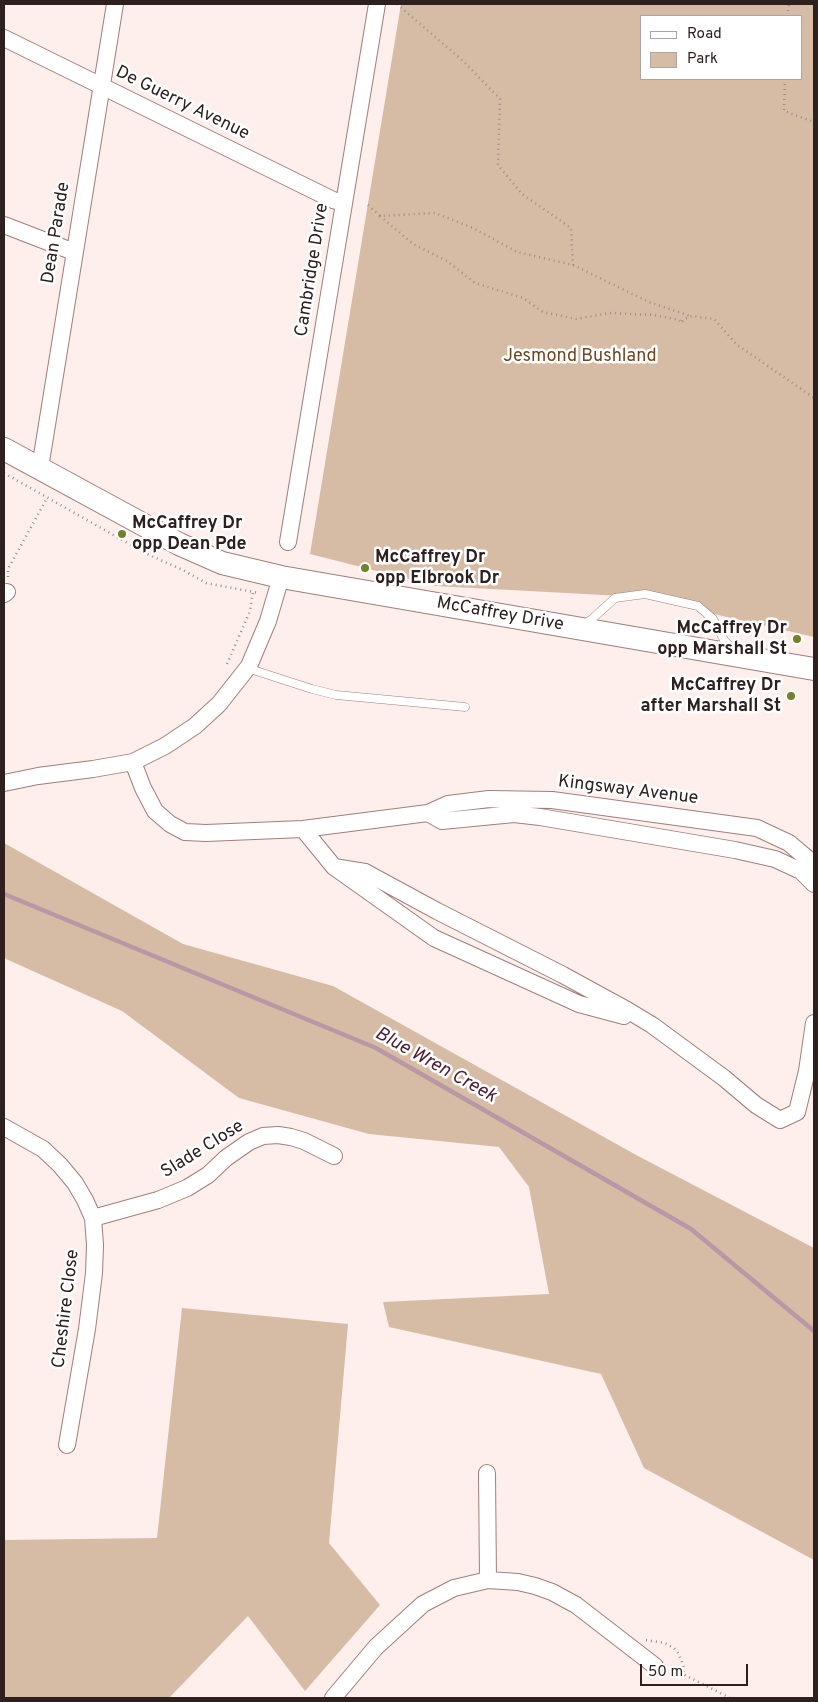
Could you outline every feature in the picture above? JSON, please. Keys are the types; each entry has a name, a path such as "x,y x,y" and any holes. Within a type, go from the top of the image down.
{"main road":[{"name":"McCaffrey Drive","path":"4,449 179,544 222,563 281,577 814,670"}],"street":[{"name":"Dean Parade","path":"40,468 115,4"},
{"name":"Cambridge Drive","path":"288,542 377,4"},
{"name":"De Guerry Avenue","path":"4,38 333,200 344,203"},
{"path":"4,226 74,252"},
{"path":"4,783 133,762 165,746 195,726 219,704 247,668 268,621 281,577"},
{"name":"Kingsway Avenue","path":"133,762 143,788 155,811 177,829 185,832 206,833 303,829 428,813 448,804 489,799 552,800 757,828 789,843 814,864"},
{"name":"Kingsway Avenue","path":"428,813 442,821 514,814 531,816 735,850 776,859 801,871 814,884"},
{"path":"303,829 334,867 434,938 579,1004 652,1026"},
{"path":"334,867 366,872 437,911 563,975 652,1026 724,1078 756,1105 780,1120 797,1112 807,1071 814,1023"},
{"name":"Cheshire Close","path":"4,1127 43,1149 60,1165 75,1183 93,1218 95,1245 94,1273 87,1329 67,1445"},
{"name":"Slade Close","path":"93,1218 158,1200 187,1188 249,1142 262,1136 291,1136 334,1156"},
{"path":"487,1473 488,1580"},
{"path":"333,1698 376,1647 423,1604 454,1588 488,1580 518,1582 552,1592 576,1606 655,1666"}],"lane":[{"path":"577,629 592,619 615,598 645,594 698,606 713,619 724,640 740,656"},
{"path":"247,668 336,695 464,707"}],"path":[{"path":"396,4 462,61 500,99 498,165 522,194 572,228 573,265"},
{"path":"785,80 784,112 814,122"},
{"path":"368,204 413,244 447,261 475,283 524,298 543,312 576,319 609,313 654,315 682,322 684,319 692,316"},
{"path":"380,216 435,213 473,228 517,252 573,265 649,302 692,316 714,319 736,344 814,398"},
{"path":"4,473 146,554 183,570 206,583 259,593"},
{"path":"5,593 8,569 47,498"},
{"path":"227,664 250,611 253,592"},
{"path":"683,1674 730,1698"}],"green space":[{"name":"Jesmond Bushland","path":"401,4 814,4 814,637 640,597 436,586 310,554"},
{"path":"4,843 183,944 333,986 638,1156 814,1248 814,1560 644,1468 601,1374 389,1327 383,1302 549,1294 529,1187 499,1147 369,1134 239,1098 122,1011 6,959 4,956"},
{"path":"182,1308 348,1324 329,1543 380,1605 305,1691 248,1616 169,1698 4,1698 4,1540 157,1538"}],"waterway":[{"name":"Blue Wren Creek","path":"4,894 376,1048 691,1229 814,1331"}],"place":[{"name":"McCaffrey Dr opp Dean Pde","path":"122,534"},
{"name":"McCaffrey Dr opp Elbrook Dr","path":"365,568"},
{"name":"McCaffrey Dr opp Marshall St","path":"797,639"},
{"name":"McCaffrey Dr after Marshall St","path":"791,696"}]}
